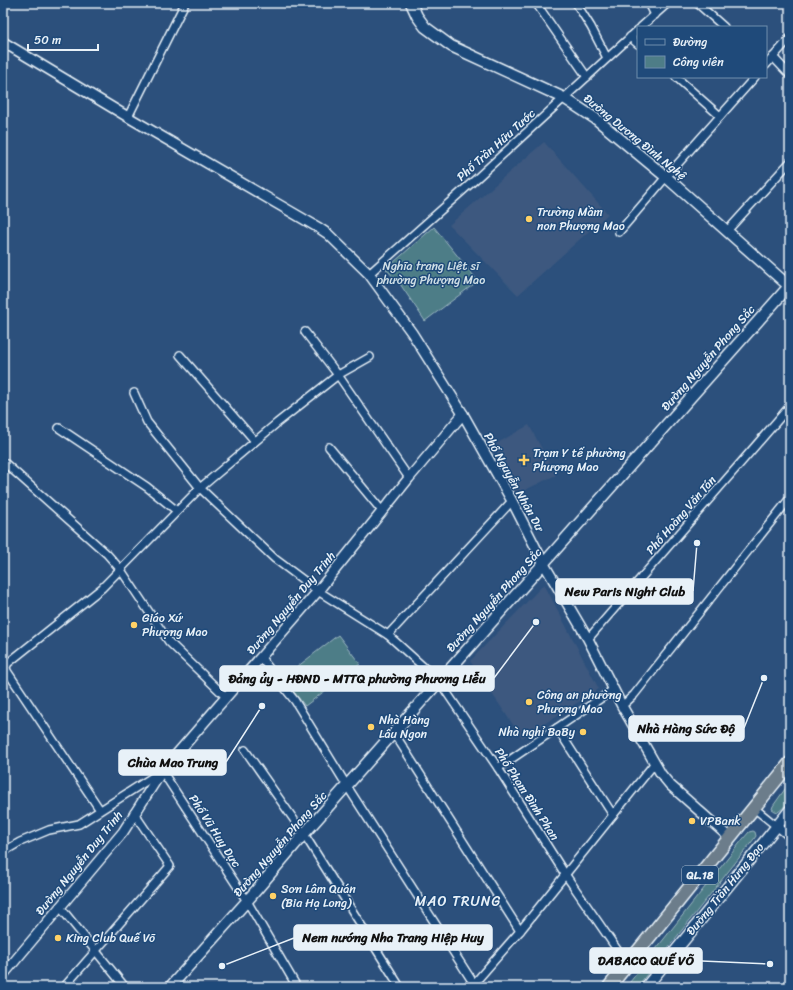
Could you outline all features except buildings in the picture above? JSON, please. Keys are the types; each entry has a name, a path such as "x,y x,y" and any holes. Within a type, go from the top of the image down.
{"highway":[{"name":"QL.18","path":"609,987 790,763"}],"main road":[{"name":"Đường Dương Đình Nghệ","path":"412,3 417,16 426,27 451,46 564,98 596,119 666,177 790,286"},
{"name":"Đường Nguyễn Phong Sắc","path":"170,987 790,286"},
{"name":"Đường Trần Hưng Đạo","path":"646,987 790,810"}],"street":[{"path":"128,117 185,3"},
{"path":"536,3 587,77"},
{"path":"576,3 607,58"},
{"path":"649,3 655,15"},
{"path":"643,26 668,3"},
{"path":"697,3 723,26"},
{"name":"Phố Trần Hữu Tước","path":"369,274 637,31"},
{"path":"630,37 637,43"},
{"path":"767,64 790,38"},
{"name":"Phố Nguyễn Nhân Dư","path":"3,42 128,117 319,228 328,234 369,274 412,333 463,414 512,500 544,564 588,639 613,690 654,764 670,785 730,838"},
{"path":"773,57 790,75"},
{"path":"677,78 720,116"},
{"path":"618,232 754,78"},
{"path":"727,231 790,162"},
{"path":"305,332 338,375 409,478"},
{"path":"180,355 255,442"},
{"path":"100,810 7,671 6,667 8,663 102,588 200,488 277,422 338,375 370,357"},
{"name":"Phố Phạm Đình Phan","path":"134,393 148,422 200,488 275,559 318,591 388,635 440,681 498,768 565,874 627,964"},
{"name":"Phố Hoàng Văn Tán","path":"588,639 790,406"},
{"name":"Đường Nguyễn Duy Trinh","path":"3,975 123,832 162,771 318,591 409,478 463,414"},
{"path":"59,428 147,487 177,511"},
{"path":"328,447 382,511"},
{"path":"6,464 107,554 121,570 169,642 226,697"},
{"path":"622,706 634,695 790,498"},
{"path":"388,635 512,500"},
{"path":"261,658 295,701 473,986 520,931 654,764"},
{"path":"498,768 613,690"},
{"path":"557,728 613,815"},
{"path":"394,733 520,931"},
{"path":"245,750 304,834 400,987"},
{"path":"3,852 20,842 49,830 79,824 162,771"},
{"name":"Phố Vũ Huy Dực","path":"162,771 247,901 297,987"},
{"path":"754,808 790,837"},
{"path":"64,987 170,866 134,813"},
{"path":"60,907 125,987"}],"shaded area":[{"name":"Trường Mầm non Phượng Mao","path":"544,142 608,214 518,295 449,225"},
{"name":"Trạm Y tế phường Phượng Mao","path":"529,425 556,475 515,495 494,445"},
{"path":"544,584 599,689 522,738 470,661"}],"green space":[{"name":"Nghĩa trang Liệt sĩ phường Phượng Mao","path":"434,227 478,281 425,321 400,284 386,269"},
{"path":"338,635 360,664 305,706 283,678"},
{"path":"790,782 790,796 788,802 778,812 775,811 772,809 773,806"},
{"path":"749,832 755,832 756,836 754,839 637,987 626,987 743,839"}],"place":[{"name":"Trường Mầm non Phượng Mao","path":"529,219"},
{"name":"Trạm Y tế phường Phượng Mao","path":"524,460"},
{"name":"New Paris Night Club","path":"697,543"},
{"name":"Đảng ủy - HĐND - MTTQ phường Phương Liễu","path":"536,622"},
{"name":"Giáo Xứ Phượng Mao","path":"134,625"},
{"name":"Nhà Hàng Sức Độ","path":"764,678"},
{"name":"Công an phường Phượng Mao","path":"529,702"},
{"name":"Chùa Mao Trung","path":"262,706"},
{"name":"Nhà Hàng Lẩu Ngon","path":"371,727"},
{"name":"Nhà nghỉ BaBy","path":"583,732"},
{"name":"VPBank","path":"692,821"},
{"name":"Sơn Lâm Quán (Bia Hạ Long)","path":"273,896"},
{"name":"King Club Quế Võ","path":"58,938"},
{"name":"DABACO QUẾ VÕ","path":"770,964"},
{"name":"Nem nướng Nha Trang Hiệp Huy","path":"222,966"}],"district":[{"name":"MAO TRUNG","path":"458,901"}]}
